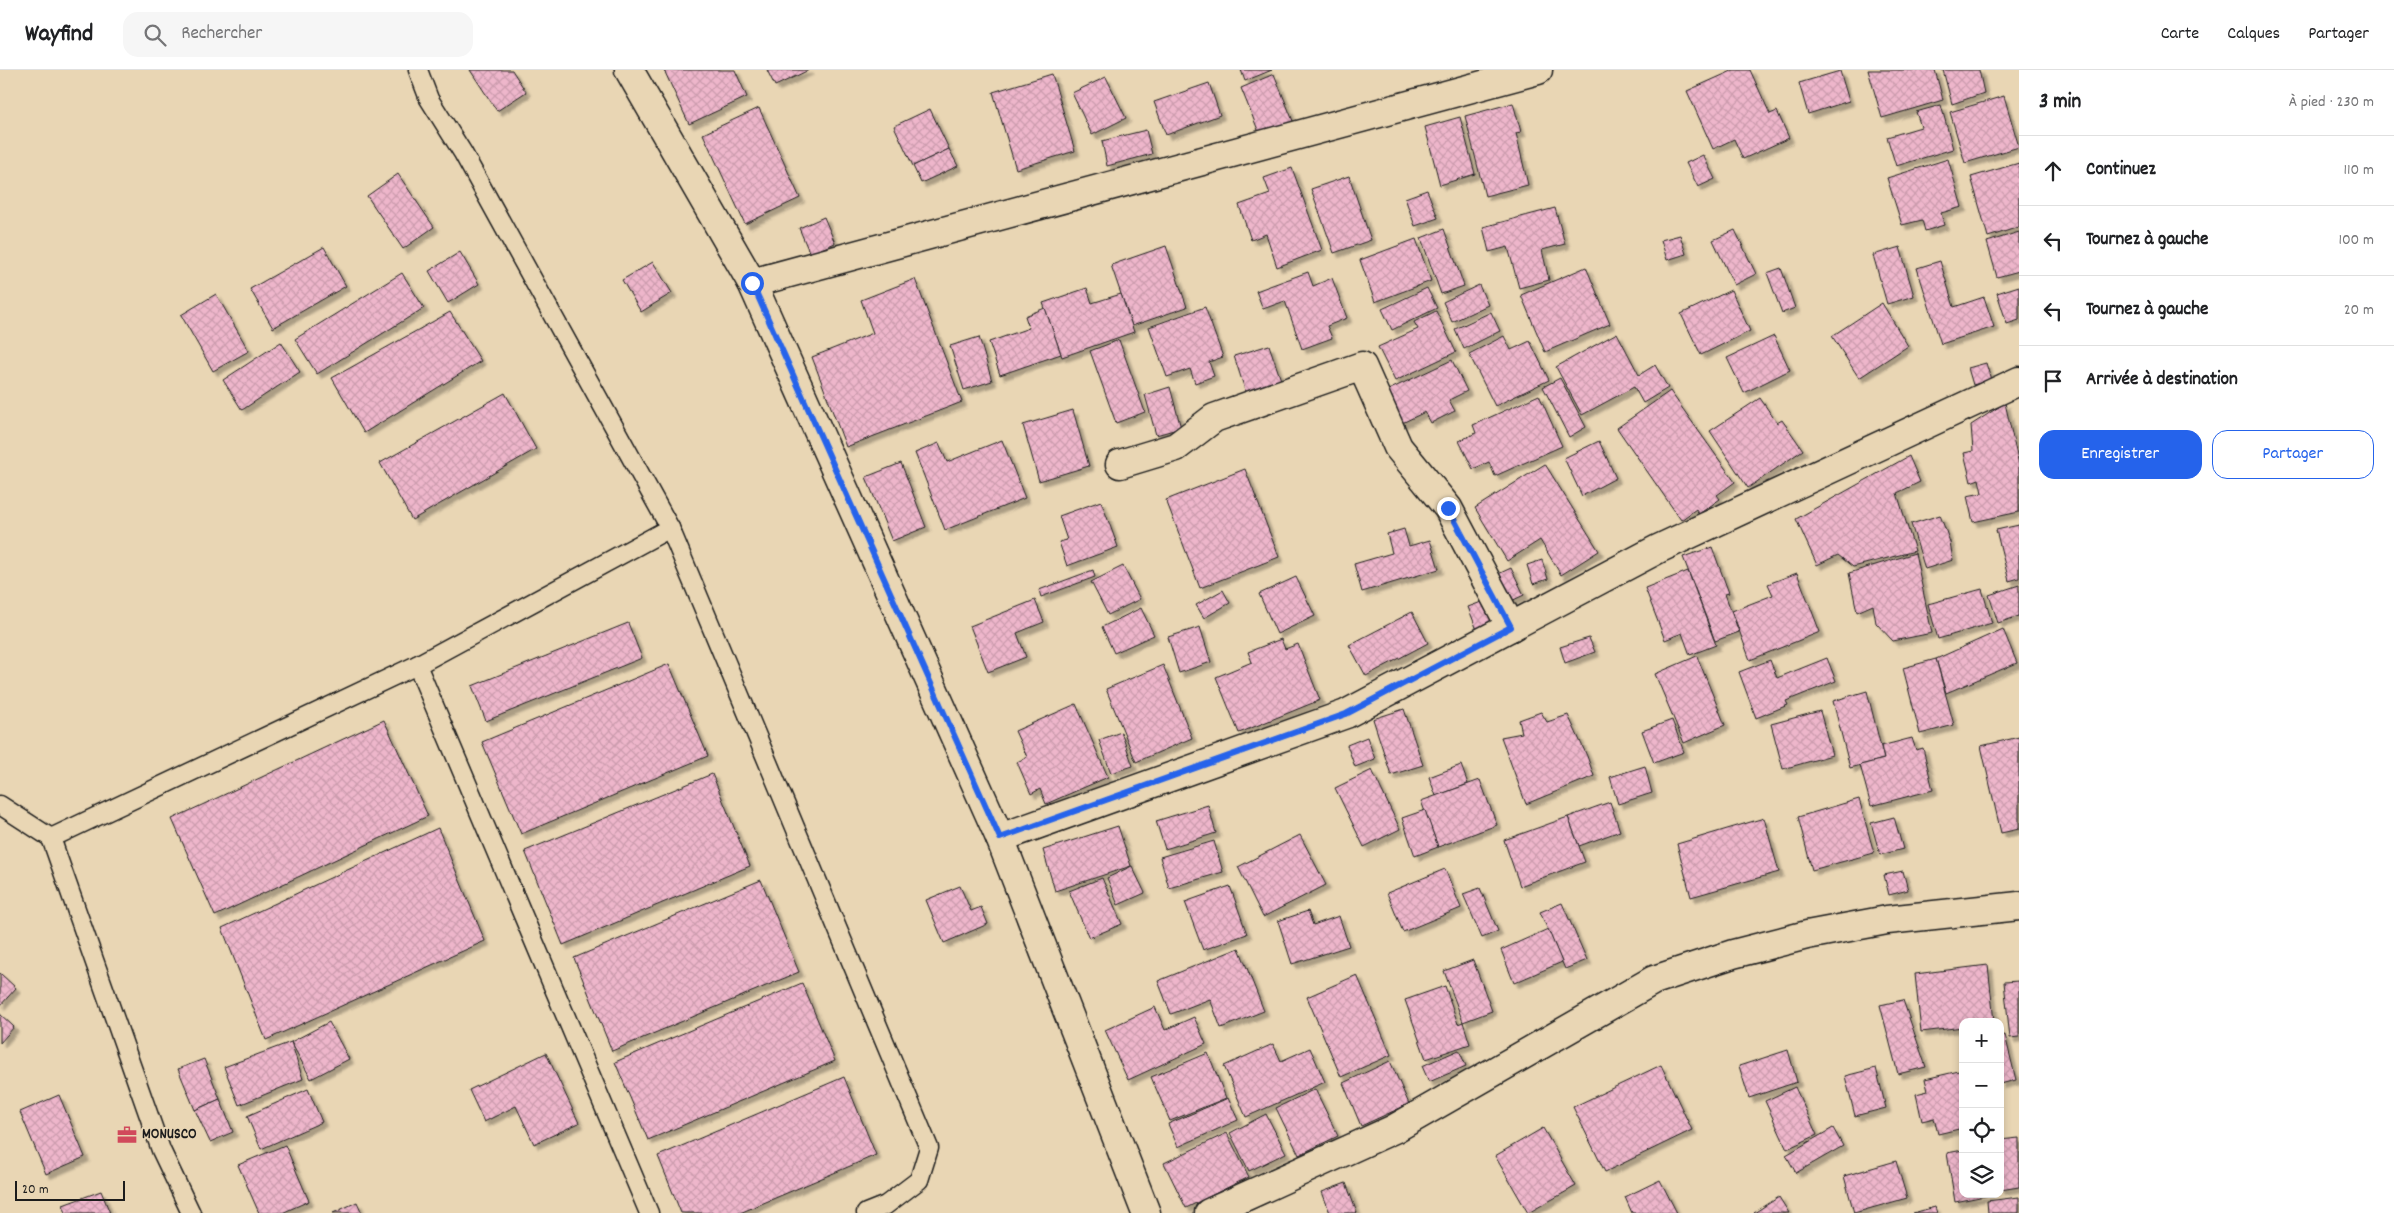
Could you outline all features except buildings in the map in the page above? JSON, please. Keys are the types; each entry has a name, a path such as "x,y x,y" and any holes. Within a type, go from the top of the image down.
{"street":[{"path":"630,70 752,283 1000,838 1146,1213"},
{"path":"752,283 1538,70"},
{"path":"1120,464 1176,447 1214,418 1362,366 1398,446 1448,508 1511,627"},
{"path":"1000,838 1346,714 1658,549 2019,381"},
{"path":"1209,1213 1394,1129 1654,980 1733,954 1808,935 1887,920 2019,906"}],"lane":[{"path":"418,70 429,99 463,153 670,528 929,1148 918,1180 886,1205 866,1213"},
{"path":"51,838 417,665 670,528"},
{"path":"417,665 649,1213"},
{"path":"0,805 51,838 162,1150 191,1213"}],"place":[{"name":"MONUSCO","path":"127,1135"}],"route":[{"path":"752,283 1000,838 1346,714 1511,627 1448,508"}]}
